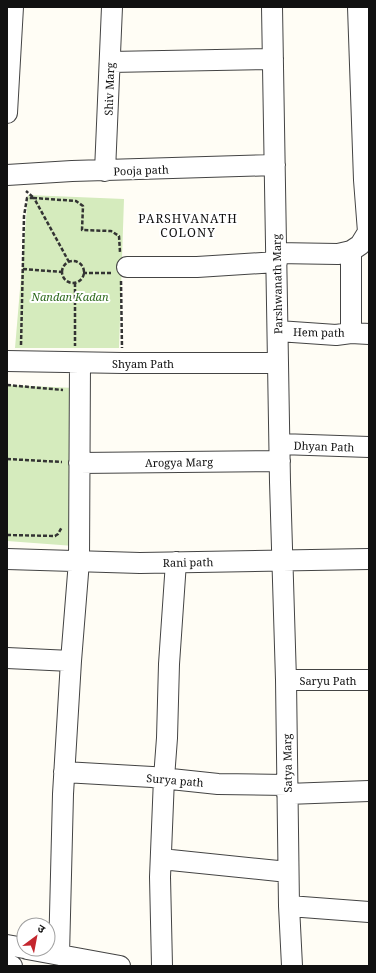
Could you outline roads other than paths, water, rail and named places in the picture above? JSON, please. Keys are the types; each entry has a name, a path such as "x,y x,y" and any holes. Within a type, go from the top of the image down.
{"street":[{"path":"7,113 13,7"},
{"name":"Shiv Marg","path":"105,171 112,7"},
{"name":"Parshwanath Marg","path":"272,7 282,560"},
{"path":"122,268 197,267 276,257 338,254 351,251 360,245 368,232 358,7"},
{"path":"110,62 273,59"},
{"name":"Pooja path","path":"8,175 72,171 275,165"},
{"name":"Hem path","path":"278,331 336,335 360,333 351,251"},
{"path":"59,954 64,772 79,561 72,462 77,356"},
{"name":"Shyam Path","path":"7,361 77,356 278,364"},
{"name":"Dhyan Path","path":"280,453 369,447"},
{"name":"Arogya Marg","path":"72,462 280,453"},
{"name":"Rani path","path":"7,559 176,562 369,559"},
{"name":"Satya Marg","path":"282,560 286,680 288,872 292,966"},
{"path":"162,966 160,876 169,664 176,562"},
{"path":"7,658 71,661"},
{"name":"Saryu Path","path":"286,680 369,680"},
{"name":"Surya path","path":"64,772 164,778 287,789 369,791"},
{"path":"161,858 288,872"},
{"path":"289,906 369,912"},
{"path":"56,954 120,966"},
{"path":"7,965 12,966"}],"district":[{"name":"PARSHVANATH COLONY","path":"188,225"}],"park label":[{"name":"Nandan Kadan","path":"70,296"}]}
